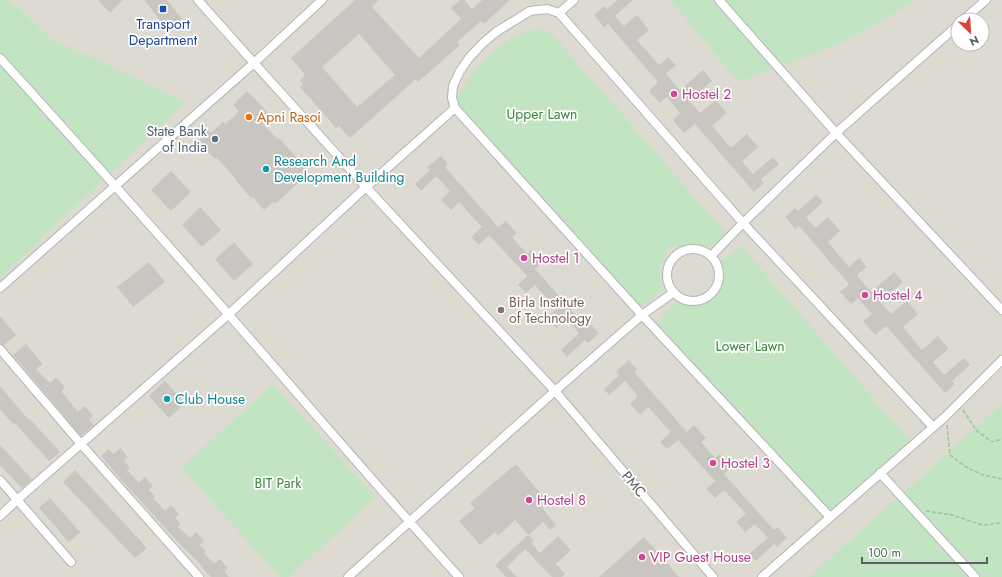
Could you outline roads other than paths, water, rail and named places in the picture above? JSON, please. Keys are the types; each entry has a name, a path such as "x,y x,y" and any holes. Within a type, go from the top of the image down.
{"street":[{"name":"PMC","path":"198,0 366,187 555,391 713,577"},
{"path":"0,288 116,187 322,0"},
{"path":"559,13 574,0"},
{"path":"719,0 836,133 1002,310"},
{"path":"972,12 986,0"},
{"path":"830,517 642,315 455,108 452,98 453,86 460,71 469,58 482,44 496,32 530,11 547,9 559,13 743,223 933,427"},
{"path":"711,256 836,133 950,32"},
{"path":"0,58 229,314 459,577"},
{"path":"0,516 229,314 366,187 455,108"},
{"path":"694,249 704,251 711,256 717,266 719,275 717,285 711,294 702,299 692,301 682,298 674,292 669,284 667,274 669,264 675,256 684,251 694,249"},
{"path":"348,577 555,391 642,315 674,292"},
{"path":"0,349 81,444 200,577"},
{"path":"762,577 946,416 1002,360"},
{"path":"880,473 975,577"},
{"path":"0,480 71,562"}],"place":[{"name":"Transport Department","path":"163,9"},
{"name":"Hostel 2","path":"674,94"},
{"name":"Apni Rasoi","path":"249,117"},
{"name":"State Bank of India","path":"215,139"},
{"name":"Research And Development Building","path":"266,169"},
{"name":"Hostel 1","path":"524,258"},
{"name":"Hostel 4","path":"865,295"},
{"name":"Birla Institute of Technology","path":"501,310"},
{"name":"Club House","path":"167,399"},
{"name":"Hostel 3","path":"713,463"},
{"name":"Hostel 8","path":"529,500"},
{"name":"VIP Guest House","path":"642,557"}],"park label":[{"name":"Upper Lawn","path":"542,114"},
{"name":"Lower Lawn","path":"750,346"},
{"name":"BIT Park","path":"278,483"}]}
